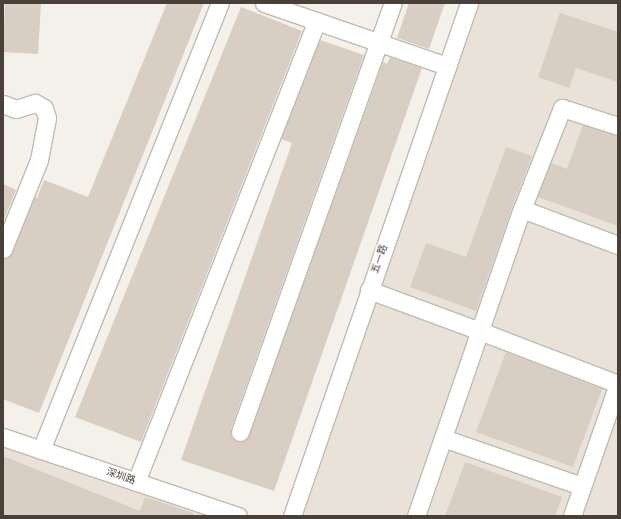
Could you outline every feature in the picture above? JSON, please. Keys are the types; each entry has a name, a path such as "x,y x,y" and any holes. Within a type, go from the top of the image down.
{"street":[{"path":"41,450 220,3"},
{"path":"264,3 447,66"},
{"path":"240,432 393,3"},
{"name":"五一路","path":"292,516 469,3"},
{"path":"136,482 317,21"},
{"path":"3,104 16,109 35,103 44,108 47,118 39,160 3,249"},
{"path":"416,516 522,209 562,108 618,126"},
{"path":"522,209 618,245"},
{"path":"369,290 618,384 572,516"},
{"name":"深圳路","path":"3,437 238,516"},
{"path":"443,438 582,486"}],"shaded area":[{"path":"474,3 618,3 618,516 299,516"},
{"path":"3,444 220,516 3,516"}],"building":[{"path":"5,3 41,3 38,54 3,52"},
{"path":"167,3 204,3 39,413 3,399 3,259 9,257 12,253 35,197 37,198 44,180 88,197"},
{"path":"409,3 445,3 429,49 397,38"},
{"path":"241,7 302,31 141,442 75,417"},
{"path":"560,13 618,32 618,82 576,68 569,88 538,77"},
{"path":"320,40 364,55 231,429 232,438 237,442 246,440 249,435 383,62 387,64 390,57 422,68 274,491 181,460 292,143 281,139"},
{"path":"583,125 618,136 618,226 538,197 551,163 567,169"},
{"path":"506,147 532,156 513,205 476,311 410,287 426,243 466,257"},
{"path":"3,184 16,190 3,222"},
{"path":"506,352 602,389 573,467 476,432"},
{"path":"3,456 140,511 145,497 193,513 193,516 3,516"},
{"path":"465,462 562,497 555,516 445,516"}]}
